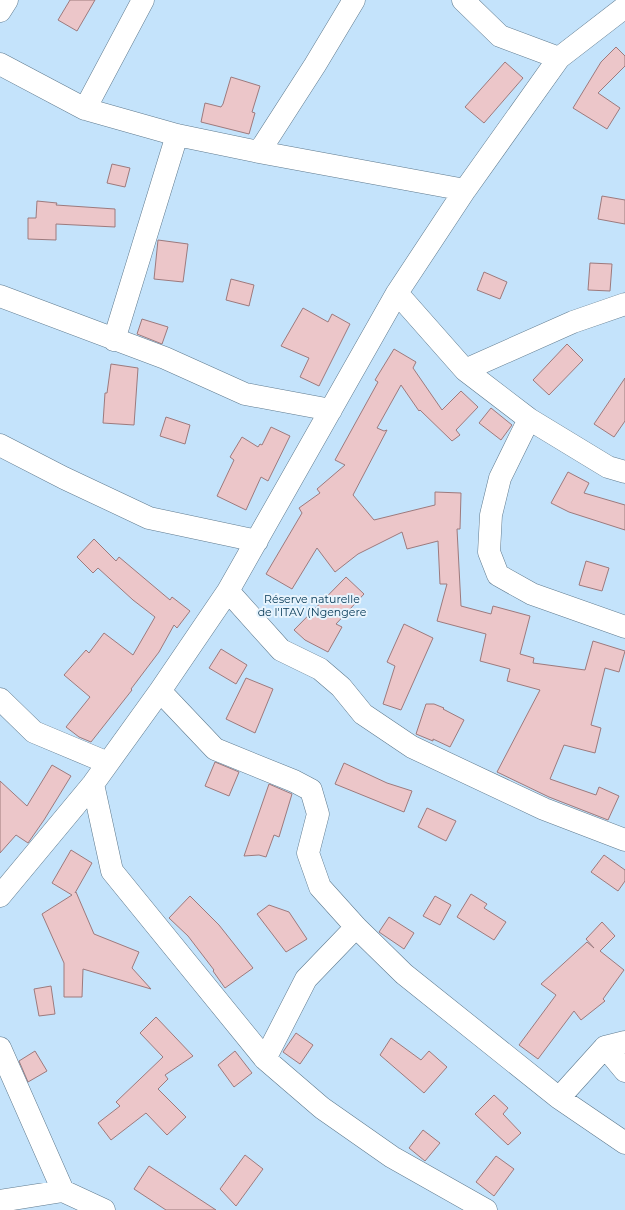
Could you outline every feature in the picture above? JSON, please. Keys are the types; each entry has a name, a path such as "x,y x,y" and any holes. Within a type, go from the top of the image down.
{"street":[{"path":"0,11 7,0"},
{"path":"85,109 143,0"},
{"path":"258,152 315,65 354,0"},
{"path":"463,0 500,36 559,58"},
{"path":"0,896 93,784 160,691 228,591 397,293 465,190 559,58 625,7"},
{"path":"0,64 85,109 177,134 258,152 465,190"},
{"path":"114,340 177,134"},
{"path":"397,293 465,370 529,420 608,467 625,472"},
{"path":"0,296 164,358 246,394 331,410"},
{"path":"465,370 573,322 625,304"},
{"path":"529,420 500,478 491,515 489,552 498,575 532,594 625,627"},
{"path":"0,445 64,478 149,518 257,541"},
{"path":"228,591 281,650 320,669 341,687 363,714 412,747 544,809 625,840"},
{"path":"160,691 215,749 294,780 310,790 318,814 308,853 320,887 356,927 404,974 559,1098 625,1143"},
{"path":"0,699 34,732 108,763"},
{"path":"93,784 112,871 265,1058 322,1108 385,1152 486,1210"},
{"path":"265,1058 306,979 356,927"},
{"path":"559,1098 615,1045 625,1071"},
{"path":"0,1048 63,1191"},
{"path":"0,1201 63,1191 104,1210"}],"green space":[{"name":"Réserve naturelle de l'ITAV (Ngengere","path":"0,0 625,0 625,1210 0,1210"}],"building":[{"path":"70,0 95,0 77,31 58,20"},
{"path":"616,47 625,56 625,66 598,93 620,108 607,129 573,108 601,62"},
{"path":"505,62 523,78 484,123 465,107"},
{"path":"231,77 260,86 252,112 255,113 249,134 201,122 205,103 221,107 223,104"},
{"path":"112,164 130,168 125,187 107,183"},
{"path":"602,196 625,200 625,224 598,219"},
{"path":"37,201 57,203 56,205 115,209 115,227 56,224 56,240 28,239 28,218 36,218"},
{"path":"158,240 188,244 183,282 154,279"},
{"path":"590,263 612,264 610,291 588,290"},
{"path":"484,272 507,282 500,299 477,290"},
{"path":"231,279 254,285 249,306 226,300"},
{"path":"303,308 328,322 332,314 350,324 319,386 300,377 309,358 281,346"},
{"path":"142,319 168,327 162,344 137,334"},
{"path":"567,344 583,360 549,395 533,380"},
{"path":"394,349 416,362 413,368 442,410 461,391 478,407 456,430 460,435 452,441 420,410 419,411 401,385 377,428 384,431 387,430 353,495 374,520 435,505 435,492 461,493 460,529 457,529 461,606 491,614 493,606 530,616 520,654 534,658 533,663 585,670 593,641 625,651 619,672 605,668 591,725 601,728 595,753 564,745 550,779 596,795 599,787 619,796 608,820 549,797 497,772 540,690 507,681 510,669 480,661 486,634 437,621 447,584 440,584 438,541 407,549 402,532 358,554 335,572 317,548 292,589 266,574 302,513 299,508 320,493 317,489 345,465 335,460 378,382 375,380"},
{"path":"111,364 138,368 134,425 103,423 105,393 107,393"},
{"path":"625,378 625,421 614,437 594,424"},
{"path":"491,408 512,425 501,440 479,423"},
{"path":"166,417 190,425 185,444 160,436"},
{"path":"271,427 290,436 268,481 261,477 246,510 217,496 234,460 230,457 242,437 258,447 260,444 262,445"},
{"path":"568,472 589,483 584,493 625,505 625,530 569,512 551,503"},
{"path":"94,539 116,561 119,557 170,600 172,597 190,611 177,628 174,625 159,652 131,689 132,690 91,742 79,737 66,727 90,697 64,675 86,650 89,653 104,633 133,655 155,617 133,600 98,568 93,573 77,557"},
{"path":"586,561 609,568 602,591 579,585"},
{"path":"346,577 364,594 336,624 342,627 328,652 305,640 294,630"},
{"path":"404,624 433,638 401,710 383,704 395,666 387,662"},
{"path":"221,649 247,665 236,684 209,668"},
{"path":"246,678 273,689 255,733 226,719"},
{"path":"426,704 434,704 444,708 443,709 464,720 450,747 433,739 433,741 416,734"},
{"path":"215,762 239,772 229,796 205,786"},
{"path":"344,763 387,783 412,791 404,812 335,784"},
{"path":"52,765 71,776 28,843 16,835 0,853 0,781 27,806"},
{"path":"269,784 292,794 279,837 274,835 266,857 259,855 244,856"},
{"path":"427,808 456,821 446,841 418,827"},
{"path":"71,850 92,863 75,893 76,892 94,934 139,952 132,968 151,989 83,969 82,997 64,997 64,963 42,914 72,895 52,883"},
{"path":"604,855 625,870 625,881 618,891 591,872"},
{"path":"471,894 487,904 484,908 506,922 494,940 457,917"},
{"path":"190,896 219,925 253,968 225,988 213,971 214,970 188,936 169,918"},
{"path":"435,896 451,905 440,925 423,916"},
{"path":"269,905 289,912 307,939 286,952 257,914"},
{"path":"389,917 414,933 404,949 379,932"},
{"path":"602,922 615,936 600,951 624,970 603,999 605,1001 581,1020 574,1011 538,1059 519,1045 556,995 541,984 587,942 594,948 586,939"},
{"path":"51,986 55,1014 39,1016 34,989"},
{"path":"156,1017 193,1056 165,1075 168,1079 158,1089 186,1117 167,1135 146,1113 111,1140 98,1123 120,1106 116,1102 163,1057 140,1033"},
{"path":"296,1033 313,1045 300,1064 283,1052"},
{"path":"391,1038 421,1060 429,1051 447,1067 424,1093 380,1055"},
{"path":"35,1051 47,1071 28,1082 19,1061"},
{"path":"235,1051 252,1073 234,1087 218,1065"},
{"path":"494,1095 508,1108 503,1114 521,1133 508,1145 475,1114"},
{"path":"423,1130 440,1143 425,1161 409,1148"},
{"path":"245,1155 263,1169 236,1206 220,1189"},
{"path":"496,1156 514,1169 494,1196 476,1182"},
{"path":"149,1166 216,1210 166,1210 134,1189"}]}
